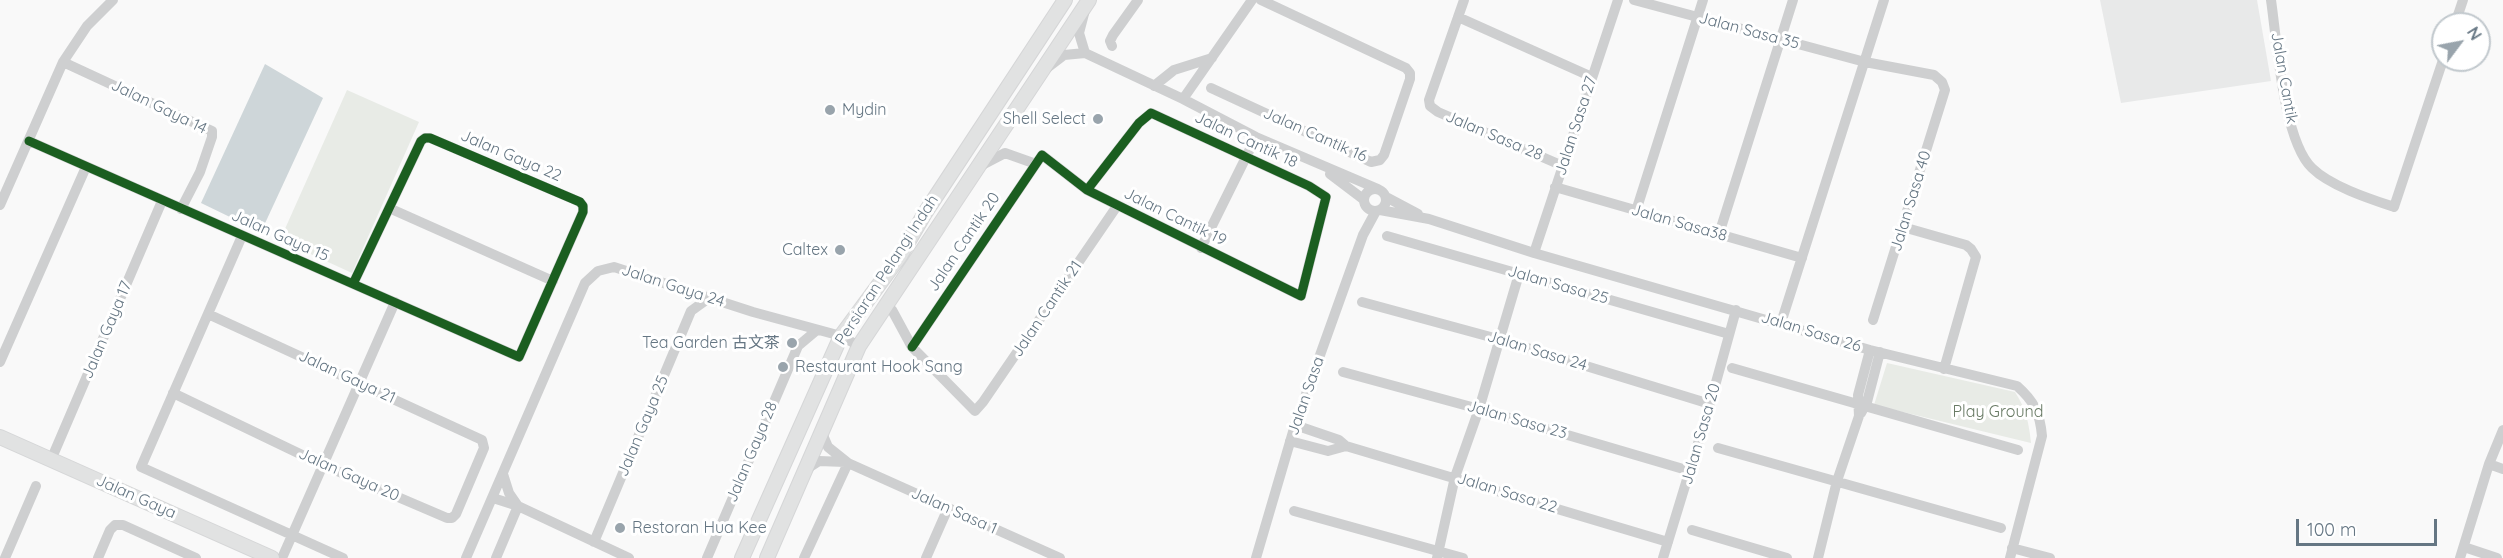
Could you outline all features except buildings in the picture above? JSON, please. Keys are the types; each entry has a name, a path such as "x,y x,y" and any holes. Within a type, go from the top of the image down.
{"main road":[{"name":"Persiaran Pelangi Indah","path":"742,558 841,336 901,254 925,213 1065,0"},
{"name":"Persiaran Pelangi Indah","path":"767,558 859,346 1088,1"},
{"name":"Jalan Gaya","path":"0,437 272,558"}],"street":[{"path":"0,204 63,62 87,26 113,0"},
{"path":"1112,46 1110,41 1113,35 1138,0"},
{"path":"1183,99 1252,0"},
{"name":"Jalan Cantik 16","path":"1211,88 1371,162 1380,160 1384,155 1410,79 1410,73 1406,68 1261,0"},
{"name":"Jalan Sasa 28","path":"1464,0 1429,100 1430,106 1438,112 1563,166"},
{"name":"Jalan Sasa 27","path":"1534,253 1618,0"},
{"name":"Jalan Sasa 35","path":"1634,0 1865,62 1934,75 1942,82"},
{"path":"1636,211 1703,0"},
{"path":"1719,234 1793,0"},
{"path":"1781,323 1884,0"},
{"name":"Jalan Cantik","path":"2271,0 2286,102 2296,143 2312,168 2351,192 2394,207 2439,72"},
{"path":"1084,52 1079,33 1088,1"},
{"path":"1458,17 1592,77"},
{"path":"1042,71 1064,55 1084,52 1317,165 1371,207 1385,205 1382,193 1370,189 1371,207"},
{"path":"1154,86 1174,70 1212,58"},
{"name":"Jalan Gaya 14","path":"63,62 212,131 200,172 181,209"},
{"name":"Jalan Sasa 40","path":"1873,320 1945,90 1942,82"},
{"name":"Jalan Cantik 18","path":"1087,190 1139,123 1151,113 1309,186 1326,197 1301,296"},
{"name":"Jalan Gaya 22","path":"353,284 421,141 427,137 580,202 583,212 519,357"},
{"path":"1201,248 1256,137"},
{"name":"Jalan Gaya 15","path":"29,141 519,357"},
{"name":"Jalan Cantik 19","path":"979,167 1005,153 1039,160 1117,206 1301,296"},
{"name":"Jalan Cantik 20","path":"912,347 1039,160"},
{"name":"Jalan Sasa 26","path":"1317,165 1382,193 1429,219"},
{"path":"0,362 86,167"},
{"name":"Jalan Sasa38","path":"1556,188 1802,258"},
{"name":"Jalan Gaya 17","path":"51,460 162,201"},
{"name":"Jalan Cantik 21","path":"912,347 975,411 1117,206"},
{"name":"Jalan Sasa 26","path":"1371,207 1429,219 1534,253 1875,351 2017,386 2030,397 2040,416 2042,435 2011,553"},
{"name":"Jalan Sasa","path":"1256,558 1295,425 1371,207"},
{"path":"389,208 553,280"},
{"path":"1903,226 1966,245 1976,257 1944,369"},
{"path":"242,236 141,467 343,558"},
{"name":"Jalan Sasa 25","path":"1387,236 1729,334"},
{"name":"Jalan Gaya 24","path":"466,558 585,283 598,271 614,267 688,292 841,336 859,346"},
{"path":"1438,555 1455,477 1479,409 1519,274"},
{"path":"688,292 691,311 709,298"},
{"path":"282,558 395,302"},
{"name":"Jalan Sasa 24","path":"1362,302 1498,339 1710,404"},
{"path":"886,305 892,310 912,347"},
{"name":"Jalan Sasa 20","path":"1663,558 1736,310"},
{"name":"Jalan Gaya 25","path":"594,542 691,311"},
{"name":"Jalan Gaya 21","path":"208,314 359,382 482,440 484,444"},
{"path":"794,324 798,346"},
{"name":"Jalan Gaya 28","path":"707,558 798,346 817,330"},
{"path":"1818,558 1837,481 1861,410 1858,395 1875,351"},
{"path":"1732,368 1861,410 2018,450"},
{"name":"Jalan Sasa 23","path":"1343,372 1690,471"},
{"name":"Jalan Gaya 20","path":"173,393 323,465 449,518 456,514 484,444"},
{"name":"Jalan Sasa 22","path":"1295,425 1339,440 1346,446 1668,542"},
{"path":"2497,558 2462,553 2489,464 2503,430"},
{"name":"Jalan Sasa 1","path":"822,433 828,447 848,463 1060,558"},
{"name":"Jalan Sasa 22","path":"1290,441 1328,451 1346,446"},
{"path":"1718,448 2001,528"},
{"name":"Jalan Sasa 1","path":"805,470 819,461 848,463"},
{"path":"804,558 848,463"},
{"path":"2489,464 2503,469"},
{"path":"503,472 509,493 518,506"},
{"path":"5,558 36,486"},
{"path":"493,498 518,506 629,558"},
{"path":"496,558 518,506"},
{"path":"926,558 948,508"},
{"path":"1294,511 1438,555 1463,558"},
{"path":"98,558 110,530 115,525 123,525 196,558"},
{"path":"1692,530 1787,558"},
{"path":"2011,553 2050,558"}],"shaded area":[{"path":"2100,0 2257,0 2271,81 2121,103"},
{"path":"265,64 323,98 261,232 201,203"}],"green space":[{"path":"347,90 419,122 352,273 280,240"},
{"name":"Play Ground","path":"1887,363 2015,392 2026,416 2031,443 1874,405"}],"cycle path":[{"path":"912,347 1042,155 1087,190 1301,296 1326,197 1309,186 1151,113 1139,123 1087,190"},
{"path":"29,141 353,284 519,357 583,212 583,206 580,202 430,138 425,138 421,141 353,284"}],"place":[{"name":"Mydin","path":"830,110"},
{"name":"Shell Select","path":"1098,119"},
{"name":"Caltex","path":"840,250"},
{"name":"Tea Garden 古文茶","path":"792,343"},
{"name":"Restaurant Hook Sang","path":"783,367"},
{"name":"Restoran Hua Kee","path":"620,528"}]}
